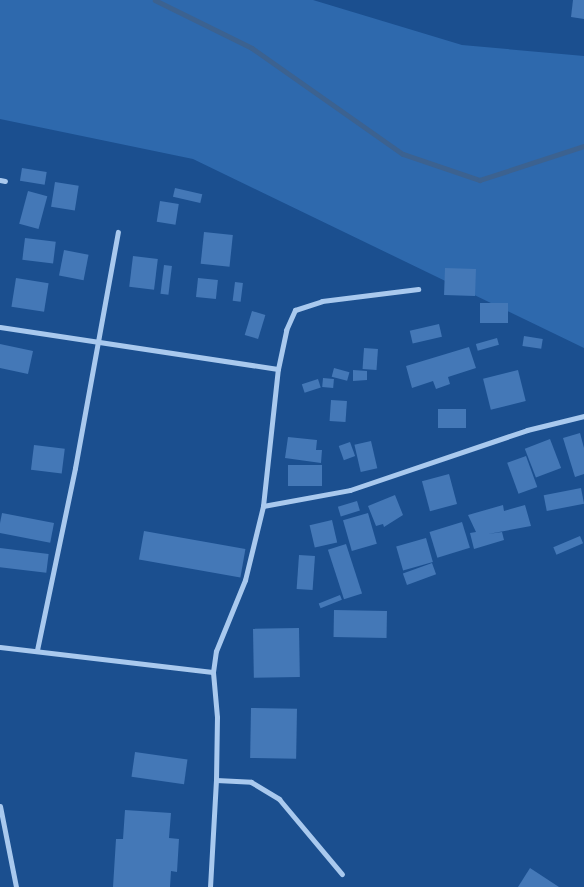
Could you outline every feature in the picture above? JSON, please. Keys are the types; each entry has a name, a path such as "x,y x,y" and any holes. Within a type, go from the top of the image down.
{"street":[{"path":"37,650 75,468 118,232"},
{"path":"210,887 216,780 217,717 213,672 216,651 245,580 264,506 278,370 286,330 295,310 322,301 418,289"},
{"path":"0,327 97,340 278,370"},
{"path":"264,506 350,490 527,430 584,416"},
{"path":"0,647 213,672"},
{"path":"216,780 251,782 279,799 342,874"},
{"path":"0,806 16,887"}],"shaded area":[{"path":"0,0 313,0 462,45 584,56 584,348 193,159 0,119"}],"building":[{"path":"573,0 584,0 584,19 571,17"},
{"path":"22,168 47,172 45,185 20,181"},
{"path":"55,182 79,186 75,210 51,207"},
{"path":"175,188 202,194 200,203 173,197"},
{"path":"28,191 47,196 39,229 19,224"},
{"path":"160,201 179,204 175,225 157,222"},
{"path":"204,232 233,235 229,267 201,264"},
{"path":"25,238 56,242 53,264 22,260"},
{"path":"64,250 89,255 84,280 59,276"},
{"path":"133,256 158,259 154,290 129,287"},
{"path":"164,265 172,266 168,295 160,294"},
{"path":"445,268 476,269 475,296 444,295"},
{"path":"16,278 49,283 44,312 11,307"},
{"path":"198,278 218,280 216,299 196,297"},
{"path":"235,282 243,283 241,302 233,301"},
{"path":"480,303 508,303 508,323 480,323"},
{"path":"252,311 265,315 258,339 245,335"},
{"path":"439,324 442,337 413,343 410,331"},
{"path":"524,336 543,339 541,349 522,346"},
{"path":"497,338 499,345 478,351 476,344"},
{"path":"0,344 33,351 28,374 0,368"},
{"path":"469,347 476,368 448,377 450,384 436,389 433,381 412,388 406,366"},
{"path":"364,348 378,349 377,370 363,369"},
{"path":"334,368 349,372 347,381 332,377"},
{"path":"353,370 367,371 367,380 353,381"},
{"path":"518,370 526,401 491,410 483,379"},
{"path":"323,378 334,379 333,388 322,387"},
{"path":"318,379 321,388 305,393 302,384"},
{"path":"331,400 347,401 345,422 330,421"},
{"path":"438,409 466,409 466,428 438,428"},
{"path":"580,433 584,448 584,474 575,477 563,438"},
{"path":"288,437 317,440 316,450 322,450 321,463 285,458"},
{"path":"550,439 561,468 536,478 525,449"},
{"path":"371,441 377,468 361,472 354,445"},
{"path":"350,442 355,456 344,460 339,446"},
{"path":"34,445 65,449 62,474 31,470"},
{"path":"526,456 537,487 518,494 507,463"},
{"path":"288,465 322,465 322,486 288,486"},
{"path":"449,474 457,504 430,511 422,481"},
{"path":"581,488 584,504 547,511 544,495"},
{"path":"395,495 403,515 384,527 383,524 376,526 368,506"},
{"path":"357,501 360,511 341,516 338,507"},
{"path":"503,505 504,511 525,505 531,526 488,534 502,532 504,540 474,549 470,533 476,532 468,515"},
{"path":"2,513 54,523 50,543 0,533"},
{"path":"368,513 377,544 352,551 343,520"},
{"path":"332,520 337,542 315,548 310,525"},
{"path":"462,522 470,548 437,558 429,532"},
{"path":"144,531 245,549 240,577 139,560"},
{"path":"580,536 583,543 556,555 553,547"},
{"path":"426,538 433,562 403,571 396,547"},
{"path":"346,544 362,593 344,599 328,550"},
{"path":"0,548 49,554 46,573 0,567"},
{"path":"299,555 315,556 313,590 297,589"},
{"path":"432,563 436,574 407,585 403,574"},
{"path":"340,595 342,600 321,608 319,604"},
{"path":"334,610 387,611 387,638 334,637"},
{"path":"299,628 300,677 254,678 253,629"},
{"path":"251,708 297,709 296,759 250,758"},
{"path":"135,752 187,759 184,784 132,777"},
{"path":"125,810 171,813 169,838 179,839 177,872 171,871 170,887 113,887 116,839 123,839"},
{"path":"530,868 559,887 518,887"}],"waterway":[{"path":"155,0 252,48 403,154 480,180 584,146"}]}
